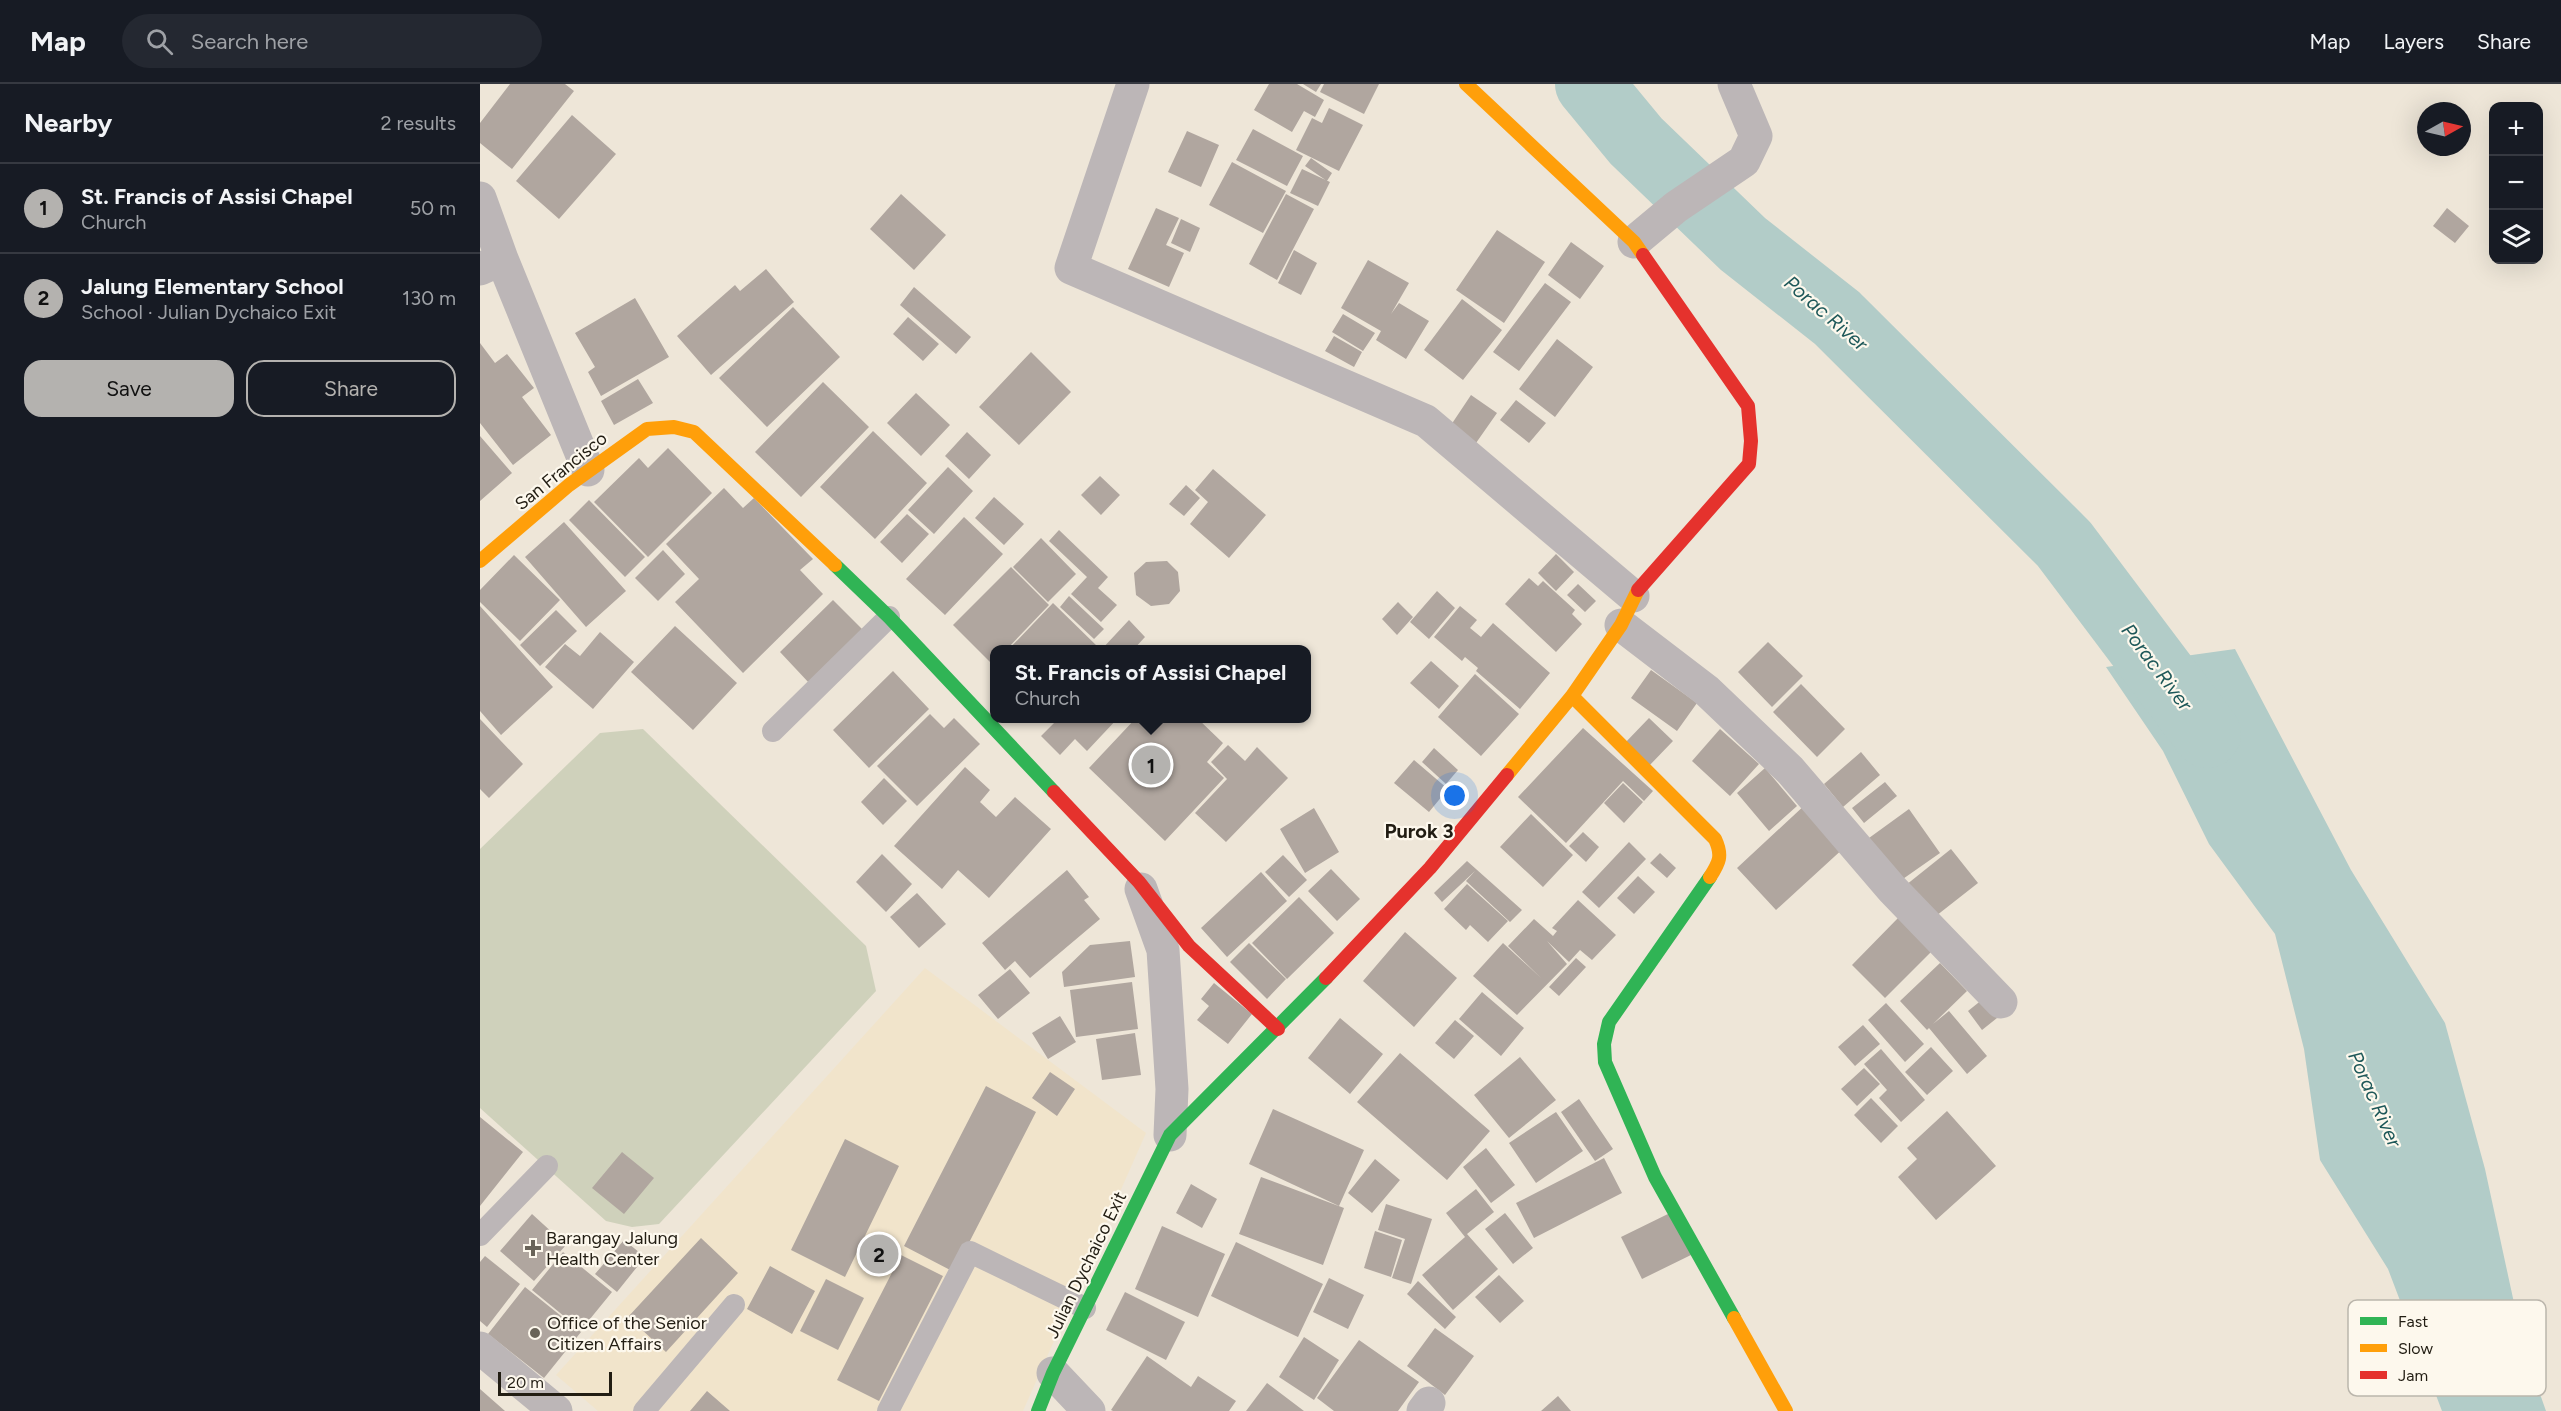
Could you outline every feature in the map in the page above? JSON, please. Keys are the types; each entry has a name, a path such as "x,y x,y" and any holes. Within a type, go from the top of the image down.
{"street":[{"path":"1133,84 1071,268 1426,421 1627,610 1790,770 1892,889 2001,1002"},
{"name":"Julian Dychaico Exit","path":"1038,1411 1053,1373 1170,1135 1278,1029 1430,868 1572,696 1627,610 1749,464 1751,441 1748,406 1634,242 1466,84"},
{"path":"1634,242 1676,207 1744,161 1756,136 1734,84"},
{"path":"480,198 491,264 588,470"},
{"name":"San Francisco","path":"480,561 588,470 647,429 674,427 694,432 889,616"},
{"path":"889,616 1138,882 1190,946 1242,998 1278,1029"},
{"path":"1572,696 1715,839 1720,850 1720,862 1609,1022 1604,1044 1605,1062 1655,1177 1786,1411"},
{"path":"1138,882 1163,950 1172,1089 1170,1135"},
{"path":"480,1348 556,1411"},
{"path":"1053,1373 1089,1411"}],"lane":[{"path":"773,731 889,616"},
{"path":"480,1235 547,1166"},
{"path":"888,1411 970,1252 1085,1308"},
{"path":"644,1411 734,1305"}],"shaded area":[{"path":"925,968 1146,1133 1023,1411 598,1411 556,1375"}],"green space":[{"path":"643,729 866,946 876,991 659,1224 632,1227 606,1221 480,1108 480,849 600,733"}],"water":[{"path":"2235,649 2351,870 2445,1023 2485,1169 2513,1300 2400,1300 2388,1269 2320,1160 2304,1049 2275,934 2209,844 2163,751 2106,667"},
{"path":"2436,1396 2541,1396 2546,1411 2442,1411"}],"building":[{"path":"510,84 565,84 574,91 512,169 480,143 480,123"},
{"path":"1269,84 1297,84 1324,100 1315,117 1304,111 1292,132 1254,110"},
{"path":"1303,84 1321,84 1316,92"},
{"path":"1324,84 1379,84 1364,114 1320,92"},
{"path":"1329,108 1363,125 1339,171 1296,150 1312,118 1322,123"},
{"path":"572,115 616,154 559,219 516,181"},
{"path":"1253,129 1303,156 1287,186 1236,160"},
{"path":"1187,131 1219,145 1201,187 1168,172"},
{"path":"1311,158 1332,173 1327,181 1305,166"},
{"path":"1232,162 1286,191 1263,233 1209,205"},
{"path":"1302,169 1330,182 1318,206 1290,193"},
{"path":"901,194 946,235 914,270 870,229"},
{"path":"1286,194 1314,209 1277,280 1249,264"},
{"path":"1156,208 1179,218 1166,245 1184,253 1169,287 1128,269"},
{"path":"2447,208 2469,226 2455,243 2433,226"},
{"path":"1181,219 1200,228 1190,252 1171,243"},
{"path":"1497,230 1545,262 1504,323 1456,290"},
{"path":"1571,242 1604,266 1580,299 1548,275"},
{"path":"1294,250 1317,263 1301,295 1278,283"},
{"path":"1368,260 1409,283 1391,314 1399,303 1429,321 1406,359 1376,340 1381,331 1341,308"},
{"path":"766,269 794,302 711,375 677,336 735,285 740,291"},
{"path":"1545,283 1571,302 1519,371 1493,352"},
{"path":"914,287 971,337 956,354 900,305"},
{"path":"635,298 669,357 601,396 588,372 595,367 575,333"},
{"path":"1462,299 1502,330 1463,380 1424,350"},
{"path":"793,307 840,357 767,427 719,378"},
{"path":"1343,314 1375,333 1363,351 1332,332"},
{"path":"908,317 939,344 923,361 893,334"},
{"path":"1334,336 1362,352 1354,367 1325,351"},
{"path":"1557,339 1593,367 1555,417 1519,389"},
{"path":"480,343 495,363 507,354 534,388 522,397 551,435 513,465 480,423"},
{"path":"1031,352 1071,392 1019,445 979,407"},
{"path":"638,379 653,403 614,425 601,401"},
{"path":"823,382 869,427 801,497 755,452"},
{"path":"916,393 950,425 921,456 887,423"},
{"path":"1471,395 1497,413 1476,443 1451,425"},
{"path":"1516,400 1546,423 1529,443 1500,420"},
{"path":"873,431 927,483 875,539 820,487"},
{"path":"967,432 991,455 969,479 945,456"},
{"path":"480,436 512,473 480,501"},
{"path":"668,448 712,493 648,557 594,502 639,458 648,468"},
{"path":"948,467 973,491 934,534 908,510"},
{"path":"1213,469 1266,515 1229,558 1190,524 1208,502 1195,490"},
{"path":"1100,476 1120,495 1101,515 1081,495"},
{"path":"1186,485 1200,498 1184,516 1169,504"},
{"path":"724,488 743,508 754,498 813,559 800,570 823,594 743,673 675,602 699,579 666,544"},
{"path":"994,497 1024,524 1004,545 975,518"},
{"path":"589,500 645,557 625,577 569,520"},
{"path":"907,514 929,534 902,563 880,542"},
{"path":"964,517 1003,554 945,615 906,579"},
{"path":"564,522 626,591 586,627 525,557"},
{"path":"1059,530 1108,577 1098,588 1117,605 1101,622 1071,594 1087,577 1049,541"},
{"path":"1041,538 1076,574 1048,602 1013,567"},
{"path":"663,550 685,574 658,601 635,578"},
{"path":"1556,554 1574,572 1556,591 1538,573"},
{"path":"514,555 560,600 520,641 480,602 480,590"},
{"path":"1167,561 1178,572 1180,591 1169,604 1151,606 1136,595 1134,573 1146,562"},
{"path":"1011,567 1049,605 1011,645 990,645 990,662 953,625"},
{"path":"1529,578 1538,586 1543,581 1575,610 1572,614 1582,624 1556,652 1505,604"},
{"path":"1578,584 1596,601 1585,612 1567,595"},
{"path":"1437,591 1455,608 1429,639 1410,622"},
{"path":"1069,596 1104,629 1094,639 1060,607"},
{"path":"833,600 864,631 810,684 780,652"},
{"path":"1398,602 1413,617 1397,635 1382,619"},
{"path":"1053,603 1096,645 1013,645"},
{"path":"480,606 553,687 501,735 480,711"},
{"path":"1460,606 1477,620 1470,628 1481,637 1493,623 1550,673 1520,709 1476,671 1478,668 1465,657 1462,661 1434,637"},
{"path":"556,610 577,631 540,666 520,645"},
{"path":"1129,620 1145,637 1138,645 1106,645"},
{"path":"675,626 737,683 693,730 631,672"},
{"path":"600,632 634,662 593,709 545,667 565,644 580,656"},
{"path":"1768,642 1803,676 1772,707 1738,672"},
{"path":"1431,661 1459,686 1439,709 1410,683"},
{"path":"1651,670 1697,703 1677,731 1631,698"},
{"path":"893,671 929,709 869,768 833,730"},
{"path":"1475,674 1519,714 1481,756 1438,717"},
{"path":"1801,684 1845,729 1817,757 1773,712"},
{"path":"930,714 944,728 954,718 980,744 917,806 877,766"},
{"path":"1649,718 1673,741 1648,767 1624,744"},
{"path":"480,719 523,764 489,798 480,789"},
{"path":"1054,723 1113,723 1087,751 1075,739 1060,755 1041,736"},
{"path":"1131,723 1202,723 1223,743 1207,762 1224,778 1165,841 1089,768"},
{"path":"1583,728 1653,791 1644,801 1623,781 1566,843 1518,797"},
{"path":"1720,729 1759,764 1730,796 1692,761"},
{"path":"1228,745 1245,761 1257,747 1288,778 1226,842 1195,813 1227,779 1211,762"},
{"path":"1434,748 1458,770 1446,784 1422,762"},
{"path":"1861,752 1880,775 1843,807 1824,784"},
{"path":"1414,760 1448,789 1429,812 1394,783"},
{"path":"965,767 990,790 980,802 996,817 1015,797 1051,829 989,898 958,870 942,889 894,846"},
{"path":"1765,768 1797,806 1769,831 1737,793"},
{"path":"884,778 907,801 883,825 861,802"},
{"path":"1885,782 1897,796 1864,823 1852,808"},
{"path":"1623,783 1643,802 1624,823 1604,803"},
{"path":"1807,803 1846,846 1776,910 1737,868"},
{"path":"1314,808 1339,852 1305,873 1280,829"},
{"path":"1909,809 1940,853 1900,881 1869,838"},
{"path":"1531,814 1573,855 1543,887 1500,847"},
{"path":"1583,832 1599,847 1586,862 1569,846"},
{"path":"1629,842 1646,859 1599,908 1582,892"},
{"path":"1951,849 1978,883 1927,923 1901,889"},
{"path":"1660,853 1676,868 1667,878 1650,863"},
{"path":"882,854 912,884 886,912 856,882"},
{"path":"1283,855 1307,880 1289,897 1265,872"},
{"path":"1467,861 1522,910 1510,922 1466,881 1475,871 1442,902 1434,893"},
{"path":"1331,869 1360,899 1337,921 1308,891"},
{"path":"1067,870 1089,897 1084,900 1100,919 1030,978 1015,961 1005,970 982,943"},
{"path":"1261,872 1287,901 1227,957 1201,928"},
{"path":"1638,876 1655,892 1634,914 1617,898"},
{"path":"1467,884 1508,921 1488,942 1470,925 1466,930 1444,909"},
{"path":"917,893 946,924 919,948 890,917"},
{"path":"1299,897 1334,933 1287,979 1252,943"},
{"path":"1578,900 1616,935 1592,960 1580,950 1569,962 1547,941 1567,964 1517,1015 1473,976 1503,943 1541,978 1508,946 1534,919 1553,936 1557,931 1552,928"},
{"path":"1898,918 1931,952 1885,998 1852,965"},
{"path":"1405,932 1457,978 1414,1027 1363,981"},
{"path":"1130,941 1135,977 1064,987 1062,972 1090,945"},
{"path":"1249,943 1286,979 1267,999 1230,962"},
{"path":"1576,958 1586,967 1559,996 1549,987"},
{"path":"1940,963 1967,991 1933,1024 1949,1011 1987,1056 1967,1074 1929,1028 1927,1030 1900,1001"},
{"path":"1010,969 1030,993 998,1019 978,995"},
{"path":"1132,982 1138,1029 1076,1037 1070,990"},
{"path":"1214,983 1252,1014 1228,1044 1197,1020 1209,1006 1201,999"},
{"path":"1482,992 1524,1028 1501,1056 1459,1019"},
{"path":"1988,995 2002,1014 1982,1030 1968,1011"},
{"path":"1886,1003 1924,1044 1905,1062 1868,1020"},
{"path":"1060,1016 1076,1042 1048,1059 1032,1033"},
{"path":"1340,1018 1383,1054 1350,1094 1308,1058"},
{"path":"1455,1020 1474,1036 1454,1059 1435,1043"},
{"path":"1863,1025 1880,1044 1855,1066 1838,1047"},
{"path":"1135,1033 1141,1075 1102,1080 1096,1039"},
{"path":"1931,1047 1953,1071 1927,1095 1905,1072"},
{"path":"1881,1049 1925,1100 1901,1122 1879,1098 1887,1090 1864,1064"},
{"path":"1400,1053 1490,1131 1447,1180 1357,1102"},
{"path":"1520,1057 1556,1100 1509,1138 1474,1095"},
{"path":"1864,1068 1880,1084 1857,1106 1841,1089"},
{"path":"1050,1072 1075,1089 1057,1116 1032,1098"},
{"path":"986,1086 1036,1112 954,1272 904,1246"},
{"path":"1871,1098 1898,1126 1881,1143 1854,1115"},
{"path":"1579,1099 1613,1149 1595,1161 1561,1112"},
{"path":"1273,1109 1364,1150 1339,1206 1249,1164"},
{"path":"1947,1111 1996,1166 1936,1220 1898,1177 1917,1159 1907,1148"},
{"path":"1556,1112 1583,1151 1536,1183 1509,1143"},
{"path":"480,1117 523,1152 480,1206"},
{"path":"845,1139 899,1166 845,1277 791,1250"},
{"path":"1486,1148 1515,1185 1491,1203 1463,1167"},
{"path":"622,1152 654,1178 624,1214 592,1188"},
{"path":"1604,1158 1622,1193 1534,1238 1516,1203"},
{"path":"1375,1159 1400,1180 1372,1213 1348,1193"},
{"path":"1261,1177 1344,1208 1323,1265 1239,1234"},
{"path":"1191,1184 1217,1199 1202,1228 1176,1213"},
{"path":"1476,1189 1494,1212 1467,1234 1498,1269 1453,1310 1422,1275 1465,1237 1446,1213"},
{"path":"1386,1204 1432,1219 1411,1284 1392,1278 1405,1239 1378,1230"},
{"path":"1672,1212 1693,1254 1642,1279 1621,1237"},
{"path":"1505,1213 1533,1248 1513,1264 1485,1229"},
{"name":"Barangay Jalung Health Center","path":"532,1214 566,1245 534,1281 500,1251"},
{"path":"1162,1226 1225,1254 1198,1317 1135,1289"},
{"path":"1375,1231 1402,1240 1391,1277 1364,1268"},
{"path":"701,1238 738,1273 666,1352 628,1317"},
{"path":"624,1240 645,1257 617,1292 595,1274"},
{"path":"1236,1242 1323,1284 1298,1337 1211,1296"},
{"path":"563,1252 612,1292 581,1330 532,1290"},
{"path":"901,1255 943,1276 879,1401 837,1380"},
{"path":"485,1256 520,1284 487,1327 480,1321 480,1262"},
{"path":"770,1266 815,1291 792,1334 747,1309"},
{"path":"1499,1275 1524,1301 1500,1323 1475,1297"},
{"path":"1329,1278 1364,1295 1348,1329 1313,1312"},
{"path":"826,1279 864,1298 838,1350 800,1331"},
{"path":"1418,1281 1456,1317 1445,1329 1407,1294"},
{"name":"Office of the Senior Citizen Affairs","path":"525,1287 581,1332 544,1378 488,1334"},
{"path":"1125,1292 1185,1322 1166,1360 1106,1330"},
{"path":"1435,1328 1474,1356 1445,1395 1407,1366"},
{"path":"1304,1337 1339,1360 1314,1400 1279,1377"},
{"path":"1359,1340 1419,1382 1398,1411 1334,1411 1317,1398"},
{"path":"1147,1356 1191,1387 1198,1376 1236,1401 1229,1411 1111,1410"},
{"path":"1267,1383 1304,1411 1246,1411"},
{"path":"480,1389 505,1411 480,1411"},
{"path":"707,1391 730,1411 690,1411"},
{"path":"1558,1396 1571,1411 1541,1411"}],"waterway":[{"name":"Porac River","path":"1589,84 1636,141 1743,244 1837,318 2064,544 2207,734"}],"traffic: fast":[{"path":"835,565 889,617 1054,792"},
{"path":"1710,877 1609,1022 1604,1044 1605,1062 1655,1177 1734,1318"},
{"path":"1038,1411 1053,1373 1170,1135 1326,978"}],"traffic: slow":[{"path":"1466,84 1634,242 1643,255"},
{"path":"480,561 569,485 647,429 674,427 694,432 835,565"},
{"path":"1507,775 1572,696 1621,625 1638,590"},
{"path":"1572,696 1715,839 1719,859 1710,877"},
{"path":"1734,1318 1786,1411"}],"traffic: jam":[{"path":"1638,590 1749,464 1751,441 1748,406 1643,255"},
{"path":"1326,978 1430,868 1507,775"},
{"path":"1054,792 1139,882 1189,946 1278,1029"}],"place":[{"name":"St. Francis of Assisi Chapel","path":"1151,765"},
{"name":"Barangay Jalung Health Center","path":"533,1248"},
{"name":"Jalung Elementary School","path":"879,1254"},
{"name":"Office of the Senior Citizen Affairs","path":"535,1333"}],"district":[{"name":"Purok 3","path":"1419,831"}]}
